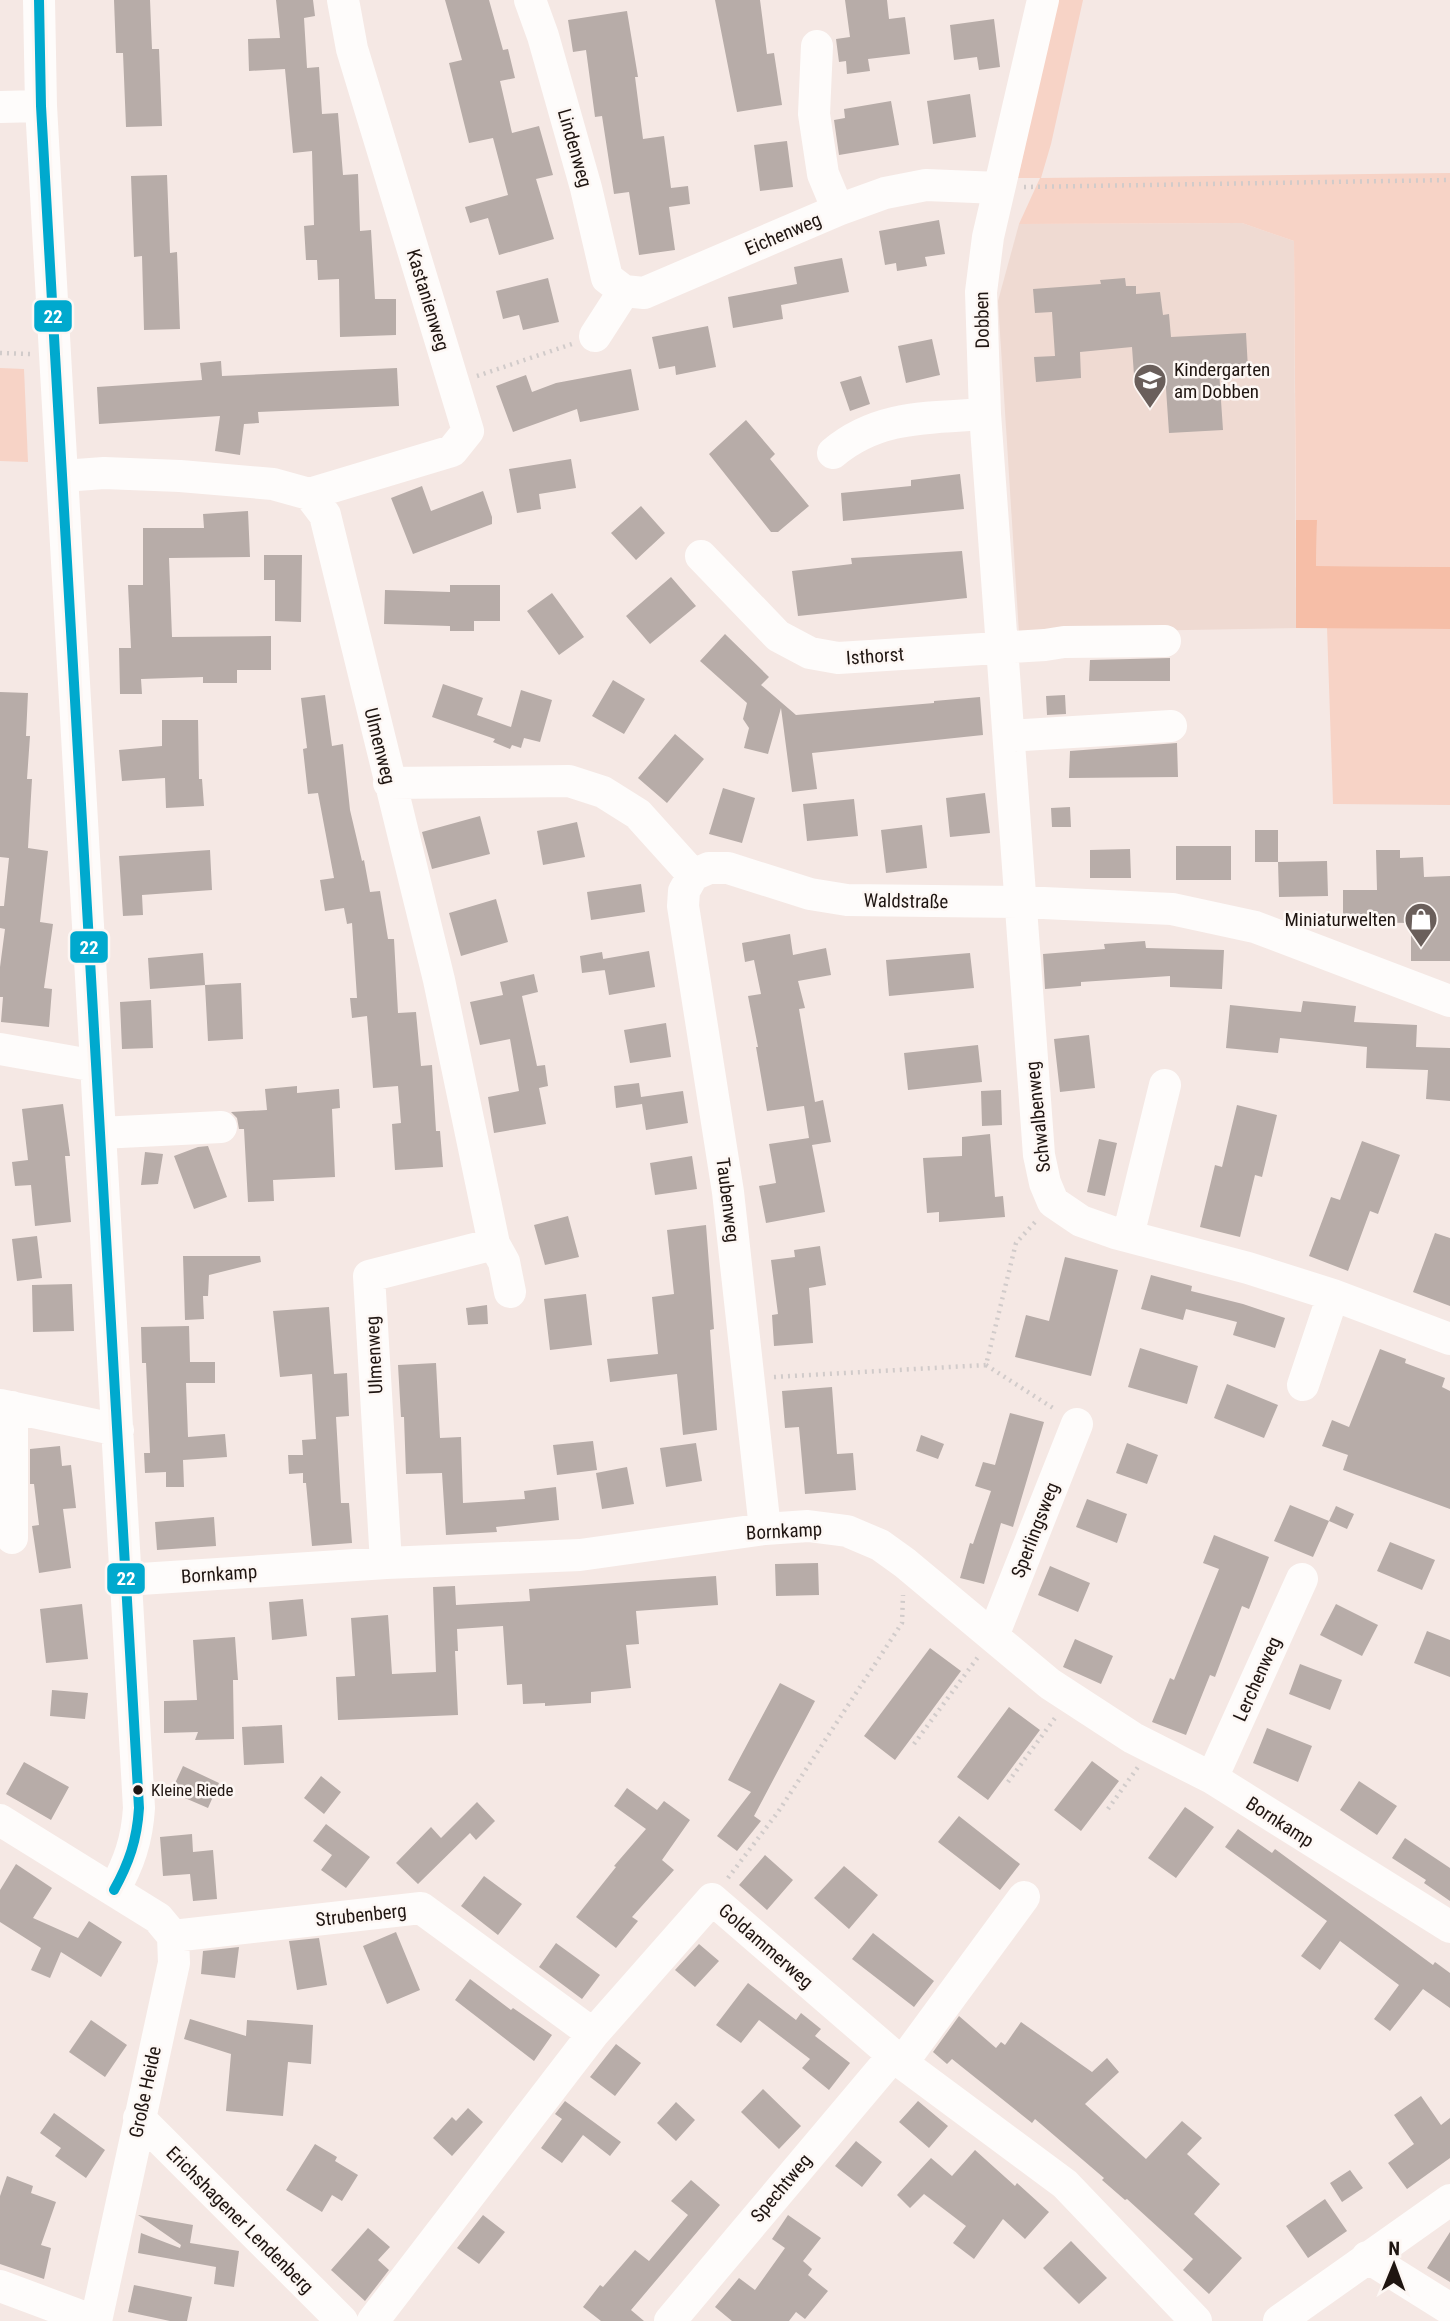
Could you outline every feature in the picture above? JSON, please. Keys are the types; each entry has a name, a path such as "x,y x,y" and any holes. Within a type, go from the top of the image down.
{"street":[{"path":"39,0 41,106 139,1808 134,1850 114,1890"},
{"name":"Kastanienweg","path":"309,494 452,451 468,431 352,49 343,0"},
{"name":"Lindenweg","path":"530,0 543,36 586,188 607,278 624,291"},
{"name":"Dobben","path":"1022,902 985,414 981,292 988,237 1043,0"},
{"path":"817,46 814,114 823,174 838,210"},
{"path":"0,107 41,106"},
{"name":"Eichenweg","path":"624,291 644,293 838,210 885,193 926,185 999,188"},
{"path":"594,336 624,291"},
{"path":"834,453 852,438 876,427 914,420 985,414"},
{"path":"63,477 104,474 180,476 272,484 309,494"},
{"name":"Ulmenweg","path":"309,494 325,515 439,980 494,1244 504,1262 510,1292"},
{"name":"Isthorst","path":"701,556 778,636 810,653 838,659 1003,647"},
{"path":"1003,647 1063,642 1165,641"},
{"path":"1009,736 1171,726"},
{"path":"389,783 569,781 603,792 638,814 693,875"},
{"name":"Waldstraße","path":"693,875 709,868 728,868 810,894 847,900 1022,902 1172,909 1255,927 1450,1001"},
{"name":"Taubenweg","path":"693,875 684,891 683,906 728,1192 765,1529"},
{"name":"Schwalbenweg","path":"1022,902 1039,1155 1045,1183 1053,1202"},
{"path":"0,1049 96,1066"},
{"path":"1128,1236 1165,1085"},
{"path":"100,1133 221,1127"},
{"path":"1053,1202 1081,1221 1333,1295 1450,1339"},
{"name":"Ulmenweg","path":"386,1563 369,1276 494,1244"},
{"path":"1303,1385 1333,1295"},
{"path":"12,1538 6,1406 118,1430"},
{"name":"Sperlingsweg","path":"993,1636 1077,1424"},
{"name":"Bornkamp","path":"125,1580 386,1563 580,1555 765,1529 808,1526 847,1531 880,1545 905,1563 1050,1684 1133,1738 1212,1778 1450,1927"},
{"name":"Lerchenweg","path":"1212,1778 1302,1579"},
{"path":"0,1820 158,1918 173,1936"},
{"name":"Spechtweg","path":"670,2321 897,2060 1024,1896"},
{"name":"Goldammerweg","path":"373,2321 593,2034 712,1899 897,2060 1065,2184 1196,2321"},
{"name":"Strubenberg","path":"173,1936 421,1908 593,2034"},
{"name":"Große Heide","path":"95,2321 174,1963 173,1936"},
{"name":"Erichshagener Lendenberg","path":"139,2118 342,2321"},
{"path":"1279,2321 1450,2200"},
{"path":"1367,2257 1450,2309"},
{"path":"0,2286 95,2321"}],"path":[{"path":"999,188 1450,180"},
{"path":"453,384 594,336"},
{"path":"986,1365 1016,1243 1053,1202"},
{"path":"748,1379 986,1365 1077,1424"},
{"path":"712,1899 778,1812 902,1623 905,1563"},
{"path":"914,1744 993,1636"},
{"path":"1008,1782 1071,1697"},
{"path":"1108,1809 1152,1747"}],"shaded area":[{"path":"1057,0 1083,0 1041,178 1450,173 1450,567 1316,566 1317,520 1296,520 1294,241 1242,223 1019,224 1040,178 1018,178"},
{"name":"Kindergarten am Dobben","path":"1242,223 1294,241 1296,628 1019,633 998,301 1019,224"},
{"path":"0,368 24,369 28,462 0,461"},
{"path":"1296,520 1317,520 1316,566 1450,567 1450,629 1296,628"},
{"path":"1327,627 1450,629 1450,805 1333,804"}],"building":[{"path":"114,0 150,0 152,49 159,49 162,126 126,127 123,53 116,53"},
{"path":"276,0 313,0 315,16 304,18 307,68 319,67 322,114 338,113 343,175 358,174 360,231 371,230 375,299 396,299 396,335 340,337 339,279 318,280 317,260 306,260 304,226 314,225 312,151 293,153 285,69 249,71 248,39 280,38"},
{"path":"445,0 489,0 503,50 508,49 515,78 500,81 512,133 539,126 553,175 536,179 554,239 499,255 488,218 470,223 465,207 508,195 493,138 469,143 449,63 462,60"},
{"path":"715,0 760,0 767,54 774,53 782,105 737,112"},
{"path":"845,0 887,0 889,19 905,17 910,54 868,59 870,71 847,74 846,61 839,62 836,39 850,37"},
{"path":"627,11 638,77 635,77 643,139 664,136 671,188 688,186 690,204 669,207 675,250 639,255 629,192 614,194 602,116 595,117 586,50 573,52 568,20"},
{"path":"994,19 1000,67 979,70 977,57 954,60 950,25"},
{"path":"970,94 976,137 933,144 927,101"},
{"path":"891,101 899,145 839,155 834,120 845,118 844,109"},
{"path":"787,141 793,187 760,191 754,145"},
{"path":"167,175 170,253 177,252 180,329 144,330 142,256 134,257 131,176"},
{"path":"939,220 945,254 925,257 927,266 897,271 896,263 885,265 879,231"},
{"path":"842,258 849,292 781,305 783,319 733,328 728,297 797,284 794,267"},
{"path":"548,278 559,322 523,330 519,315 503,319 496,291"},
{"path":"1125,278 1126,286 1136,286 1136,294 1160,292 1163,315 1169,314 1171,337 1246,333 1248,369 1219,371 1223,430 1169,433 1165,374 1134,375 1132,347 1080,352 1081,378 1036,382 1034,357 1055,356 1052,312 1035,313 1033,289 1101,284 1100,280"},
{"path":"708,326 716,367 676,375 675,366 659,369 652,337"},
{"path":"932,339 940,375 906,383 898,346"},
{"path":"221,361 222,376 397,368 399,406 258,412 259,423 244,424 240,455 215,451 220,416 99,424 97,387 202,380 200,363"},
{"path":"631,369 639,410 580,422 577,409 513,432 496,386 526,375 532,392 556,383"},
{"path":"861,376 870,404 850,411 840,382"},
{"path":"746,420 775,454 770,459 809,506 778,532 771,532 709,454"},
{"path":"571,459 576,488 539,494 541,509 517,513 509,469"},
{"path":"960,474 964,509 843,521 841,493 911,486 911,480"},
{"path":"422,486 431,511 483,491 492,524 413,554 391,498"},
{"path":"641,506 665,533 636,560 611,533"},
{"path":"248,511 250,557 169,558 172,637 271,636 271,670 237,670 237,683 203,683 203,677 141,679 142,694 120,694 119,648 131,648 128,585 143,585 143,528 204,528 203,514"},
{"path":"962,551 967,598 798,616 792,571 852,564 851,558"},
{"path":"264,555 302,555 301,622 275,621 275,580 264,580"},
{"path":"671,577 696,606 650,644 626,616"},
{"path":"450,585 500,585 500,621 474,621 474,631 450,631 450,626 384,624 385,590 450,592"},
{"path":"552,593 584,637 559,655 527,611"},
{"path":"725,634 769,677 761,685 796,715 980,697 983,735 812,753 817,789 792,792 781,708 768,754 744,748 749,728 743,719 747,703 700,661"},
{"path":"1170,658 1170,681 1089,681 1090,660"},
{"path":"613,680 645,699 624,734 592,716"},
{"path":"443,684 483,698 477,715 511,727 521,690 552,700 540,742 524,738 521,748 512,745 510,749 493,742 495,739 432,717"},
{"path":"0,692 28,693 26,736 30,736 27,779 32,779 28,848 48,851 40,922 53,924 44,988 52,989 49,1027 1,1022 3,997 0,997 0,967 5,929 0,928 0,906 4,906 9,858 0,857"},
{"path":"325,695 332,746 343,744 350,810 370,892 380,891 388,939 394,939 398,1013 416,1012 421,1066 432,1065 436,1131 440,1131 443,1167 395,1170 392,1124 401,1123 398,1086 373,1088 367,1016 352,1018 350,998 357,998 352,923 347,924 344,908 325,911 320,880 334,878 318,793 308,794 303,749 307,748 301,698"},
{"path":"1065,695 1066,714 1047,715 1046,696"},
{"path":"162,720 198,720 199,779 202,779 204,806 166,808 165,778 122,781 119,750 162,746"},
{"path":"675,734 704,759 667,803 638,778"},
{"path":"1177,743 1178,777 1069,778 1070,751"},
{"path":"723,788 755,798 742,843 709,834"},
{"path":"985,793 990,833 950,837 946,798"},
{"path":"854,799 858,836 807,841 803,804"},
{"path":"1070,807 1071,827 1052,827 1051,808"},
{"path":"480,816 490,854 432,869 422,832"},
{"path":"577,822 585,857 543,865 537,831"},
{"path":"922,825 927,868 886,873 881,830"},
{"path":"1255,830 1278,830 1278,862 1255,862"},
{"path":"1176,846 1231,846 1231,880 1176,880"},
{"path":"1130,849 1131,878 1090,878 1090,850"},
{"path":"210,850 212,890 142,895 143,915 123,916 119,856"},
{"path":"1376,850 1400,850 1400,858 1423,857 1424,877 1450,876 1450,961 1411,961 1411,923 1343,922 1343,890 1377,890"},
{"path":"1327,861 1328,896 1279,897 1278,862"},
{"path":"641,884 645,912 591,920 587,892"},
{"path":"496,899 508,942 461,956 449,913"},
{"path":"790,934 793,955 826,948 831,975 798,981 805,1008 799,1009 815,1102 823,1100 831,1142 812,1145 825,1212 766,1223 759,1186 776,1183 769,1144 809,1138 804,1106 767,1111 748,996 761,994 754,960 745,962 742,943"},
{"path":"1145,941 1146,948 1224,950 1222,989 1170,987 1170,976 1081,982 1081,986 1045,989 1043,954 1105,949 1104,944"},
{"path":"649,951 655,987 609,995 603,959"},
{"path":"602,952 605,970 582,973 580,956"},
{"path":"203,953 205,985 150,989 148,958"},
{"path":"970,953 974,988 889,996 886,960"},
{"path":"534,974 538,992 522,996 537,1066 545,1065 548,1086 539,1088 546,1124 494,1133 488,1097 519,1091 510,1039 480,1045 470,1002 503,995 500,982"},
{"path":"241,983 243,1039 208,1041 205,985"},
{"path":"151,1000 153,1048 122,1049 120,1002"},
{"path":"1303,1001 1356,1006 1354,1022 1417,1025 1416,1047 1450,1048 1450,1101 1426,1099 1428,1070 1366,1068 1367,1047 1280,1038 1278,1053 1226,1048 1230,1005 1301,1012"},
{"path":"666,1023 671,1057 630,1063 624,1030"},
{"path":"1089,1035 1095,1088 1060,1092 1054,1039"},
{"path":"978,1045 982,1082 908,1090 904,1053"},
{"path":"639,1083 641,1097 683,1091 688,1123 646,1130 642,1104 616,1108 614,1086"},
{"path":"297,1086 297,1093 339,1089 340,1108 332,1109 335,1177 273,1180 274,1201 248,1202 244,1129 239,1129 237,1118 231,1112 267,1110 265,1089"},
{"path":"1001,1090 1002,1125 982,1126 981,1091"},
{"path":"63,1104 70,1156 65,1156 71,1222 35,1226 31,1185 15,1186 12,1162 28,1160 22,1109"},
{"path":"1237,1105 1277,1115 1262,1177 1255,1175 1240,1237 1200,1227 1215,1165 1222,1167"},
{"path":"990,1134 995,1197 1003,1196 1005,1217 939,1222 939,1212 927,1213 923,1158 962,1156 962,1137"},
{"path":"1099,1139 1117,1143 1105,1196 1087,1192"},
{"path":"1362,1141 1400,1155 1378,1214 1370,1211 1348,1271 1309,1256 1331,1197 1340,1200"},
{"path":"208,1146 227,1197 194,1209 174,1156"},
{"path":"145,1152 163,1154 158,1184 141,1185"},
{"path":"692,1156 697,1189 655,1195 650,1163"},
{"path":"568,1216 579,1257 545,1265 534,1225"},
{"path":"706,1225 714,1329 710,1330 717,1430 683,1435 677,1374 610,1382 607,1359 658,1354 652,1297 674,1294 667,1230"},
{"path":"1435,1233 1450,1238 1450,1306 1413,1292"},
{"path":"37,1236 42,1278 17,1281 12,1239"},
{"path":"820,1246 826,1285 809,1288 813,1343 774,1346 772,1315 778,1314 771,1260 795,1257 794,1250"},
{"path":"183,1256 260,1256 261,1262 209,1275 208,1296 203,1296 204,1319 185,1320"},
{"path":"1065,1257 1118,1270 1091,1376 1015,1357 1026,1315 1049,1321"},
{"path":"1151,1275 1192,1286 1191,1291 1285,1318 1275,1348 1233,1335 1237,1322 1186,1309 1183,1320 1141,1309"},
{"path":"72,1284 74,1331 33,1332 32,1285"},
{"path":"586,1294 592,1345 550,1350 544,1299"},
{"path":"487,1305 488,1324 468,1325 466,1308"},
{"path":"329,1307 334,1374 347,1373 349,1416 336,1417 341,1503 349,1503 352,1543 312,1546 306,1483 303,1483 303,1473 289,1474 288,1455 303,1455 302,1440 316,1439 312,1374 280,1377 273,1311"},
{"path":"189,1326 190,1362 215,1362 215,1383 186,1383 188,1437 225,1434 227,1457 183,1460 184,1487 166,1487 166,1472 145,1473 144,1453 150,1453 146,1363 142,1363 141,1327"},
{"path":"1140,1348 1198,1366 1187,1404 1128,1387"},
{"path":"1380,1349 1406,1359 1405,1363 1445,1378 1442,1387 1450,1391 1450,1509 1343,1470 1348,1455 1322,1446 1332,1420 1349,1427"},
{"path":"436,1363 440,1438 461,1437 463,1503 525,1499 524,1491 556,1487 559,1520 496,1527 497,1532 446,1535 442,1473 406,1474 404,1417 401,1417 398,1365"},
{"path":"1227,1384 1278,1405 1264,1438 1214,1418"},
{"path":"832,1387 837,1454 853,1453 856,1490 805,1494 799,1427 785,1428 782,1391"},
{"path":"1010,1413 1044,1422 1013,1527 1001,1523 984,1584 960,1578 970,1543 973,1544 991,1491 975,1486 983,1462 995,1465"},
{"path":"921,1435 944,1444 938,1459 916,1451"},
{"path":"593,1441 597,1470 557,1475 553,1445"},
{"path":"696,1443 702,1481 666,1487 660,1448"},
{"path":"1127,1443 1158,1455 1147,1484 1116,1473"},
{"path":"60,1446 62,1466 71,1465 76,1508 63,1509 71,1568 39,1573 32,1526 39,1525 34,1484 30,1484 30,1449"},
{"path":"627,1467 634,1504 602,1509 596,1473"},
{"path":"1087,1499 1127,1514 1117,1543 1076,1527"},
{"path":"1290,1505 1329,1521 1313,1557 1274,1541"},
{"path":"1336,1506 1354,1514 1347,1529 1329,1521"},
{"path":"214,1517 216,1546 157,1550 155,1522"},
{"path":"1214,1535 1269,1557 1249,1609 1242,1606 1215,1677 1210,1675 1186,1735 1152,1722 1170,1678 1174,1680 1219,1569 1203,1563"},
{"path":"1390,1542 1435,1560 1422,1590 1377,1571"},
{"path":"818,1563 819,1595 776,1596 775,1564"},
{"path":"1050,1566 1090,1583 1078,1612 1038,1595"},
{"path":"716,1576 718,1605 636,1611 639,1644 626,1645 631,1688 591,1692 591,1703 545,1706 545,1703 523,1704 522,1684 507,1685 503,1626 457,1629 458,1651 455,1651 458,1715 338,1720 336,1677 355,1676 351,1618 388,1615 392,1674 436,1672 433,1587 455,1586 456,1605 530,1601 529,1589"},
{"path":"303,1599 307,1636 272,1640 269,1602"},
{"path":"82,1604 88,1659 46,1663 40,1609"},
{"path":"1336,1604 1378,1625 1362,1656 1320,1635"},
{"path":"1427,1631 1450,1640 1450,1677 1414,1663"},
{"path":"235,1637 238,1680 233,1680 234,1739 195,1740 198,1732 164,1733 164,1701 197,1700 193,1640"},
{"path":"1075,1639 1113,1656 1101,1684 1063,1667"},
{"path":"930,1648 961,1671 895,1760 864,1736"},
{"path":"1300,1664 1342,1680 1330,1710 1289,1694"},
{"path":"780,1683 815,1701 754,1816 761,1821 737,1851 717,1836 751,1792 728,1780"},
{"path":"52,1690 88,1693 85,1719 50,1716"},
{"path":"1009,1707 1040,1730 988,1800 957,1777"},
{"path":"282,1725 284,1763 244,1765 242,1727"},
{"path":"1267,1728 1312,1746 1298,1782 1253,1763"},
{"path":"1092,1761 1119,1781 1081,1831 1054,1810"},
{"path":"24,1762 69,1787 51,1820 6,1794"},
{"path":"183,1766 219,1783 208,1808 171,1792"},
{"path":"321,1776 341,1792 324,1814 304,1798"},
{"path":"1359,1781 1397,1806 1377,1835 1340,1810"},
{"path":"627,1788 657,1810 664,1801 690,1820 662,1860 674,1870 632,1917 638,1921 616,1948 576,1917 646,1829 614,1806"},
{"path":"477,1802 495,1821 476,1840 470,1833 418,1884 396,1863 431,1827 441,1838"},
{"path":"1185,1807 1214,1827 1176,1878 1148,1858"},
{"path":"959,1816 1020,1864 1000,1890 938,1842"},
{"path":"326,1824 370,1857 346,1888 321,1870 332,1855 313,1841"},
{"path":"1238,1829 1272,1853 1275,1849 1433,1965 1435,1962 1450,1973 1450,2008 1423,1989 1390,2031 1374,2019 1399,1985 1340,1941 1320,1970 1301,1956 1327,1921 1225,1847"},
{"path":"192,1834 193,1852 213,1850 217,1899 193,1901 190,1874 163,1876 160,1837"},
{"path":"1405,1838 1450,1868 1450,1901 1424,1883 1426,1880 1392,1858"},
{"path":"765,1855 793,1880 767,1910 739,1885"},
{"path":"16,1864 52,1888 33,1918 78,1938 89,1921 122,1942 101,1977 61,1952 50,1978 31,1970 41,1948 0,1922 0,1890"},
{"path":"844,1866 878,1895 849,1929 814,1898"},
{"path":"484,1876 522,1904 498,1935 461,1906"},
{"path":"396,1932 420,1990 387,2004 363,1946"},
{"path":"873,1933 934,1981 914,2007 852,1959"},
{"path":"319,1938 327,1985 297,1990 289,1941"},
{"path":"556,1943 600,1975 582,1999 539,1967"},
{"path":"699,1944 719,1961 695,1987 675,1970"},
{"path":"239,1947 235,1978 201,1974 203,1951"},
{"path":"470,1979 511,2010 513,2008 552,2035 534,2061 455,2000"},
{"path":"748,1983 796,2020 801,2013 821,2029 815,2036 850,2063 829,2090 802,2068 810,2059 759,2020 741,2043 716,2025"},
{"path":"959,2016 996,2048 1001,2042 1005,2045 1021,2022 1092,2072 1107,2058 1119,2072 1085,2104 1146,2159 1182,2121 1202,2138 1187,2154 1220,2184 1194,2214 1242,2258 1209,2294 1183,2270 1193,2259 1102,2180 1104,2178 1035,2119 1032,2123 952,2059 947,2064 933,2052"},
{"path":"190,2019 246,2036 247,2020 313,2025 311,2064 288,2062 283,2116 226,2111 231,2054 184,2039"},
{"path":"91,2020 127,2045 105,2077 69,2052"},
{"path":"616,2044 641,2063 615,2096 590,2077"},
{"path":"763,2089 801,2126 779,2149 741,2112"},
{"path":"1421,2096 1441,2125 1450,2118 1450,2158 1407,2189 1388,2163 1414,2144 1394,2115"},
{"path":"565,2101 621,2142 610,2156 583,2135 562,2163 541,2148 562,2119 555,2114"},
{"path":"918,2101 948,2126 929,2148 899,2122"},
{"path":"676,2102 695,2120 676,2141 657,2123"},
{"path":"468,2108 483,2122 452,2156 433,2138 452,2117 456,2121"},
{"path":"54,2113 105,2150 86,2178 55,2156 61,2148 40,2133"},
{"path":"856,2141 882,2162 862,2187 835,2166"},
{"path":"315,2144 337,2157 335,2161 358,2175 342,2201 332,2195 322,2212 286,2190"},
{"path":"975,2150 1049,2212 1025,2239 1003,2219 974,2259 953,2243 966,2226 924,2194 910,2208 897,2195 931,2158 952,2176"},
{"path":"1350,2170 1363,2188 1342,2202 1330,2183"},
{"path":"7,2176 33,2186 31,2193 56,2202 41,2245 51,2248 44,2279 0,2264 0,2196"},
{"path":"691,2180 720,2205 631,2310 644,2321 601,2321 583,2307 600,2285 603,2287 635,2250 649,2261 688,2215 671,2201"},
{"path":"1325,2199 1347,2231 1308,2258 1286,2226"},
{"path":"138,2215 193,2225 190,2243 239,2251 234,2287 214,2284 216,2267 138,2253 141,2233 180,2248 181,2245"},
{"path":"483,2215 505,2232 479,2264 457,2248"},
{"path":"788,2215 821,2238 803,2261 812,2269 808,2275 828,2291 805,2319 796,2312 789,2321 732,2321 715,2307 739,2278 755,2290 785,2248 772,2239"},
{"path":"368,2228 390,2247 378,2260 389,2270 365,2301 331,2270"},
{"path":"1450,2232 1450,2282 1427,2268"},
{"path":"1071,2241 1107,2278 1079,2304 1043,2268"},
{"path":"134,2285 192,2297 187,2321 170,2321 128,2312"}],"transit line":[{"name":"22","path":"39,0 41,106 139,1808 131,1851 114,1890"}],"place":[{"name":"Kindergarten am Dobben","path":"1150,410"},
{"name":"Miniaturwelten","path":"1421,949"},
{"name":"Kleine Riede","path":"138,1790"}]}
